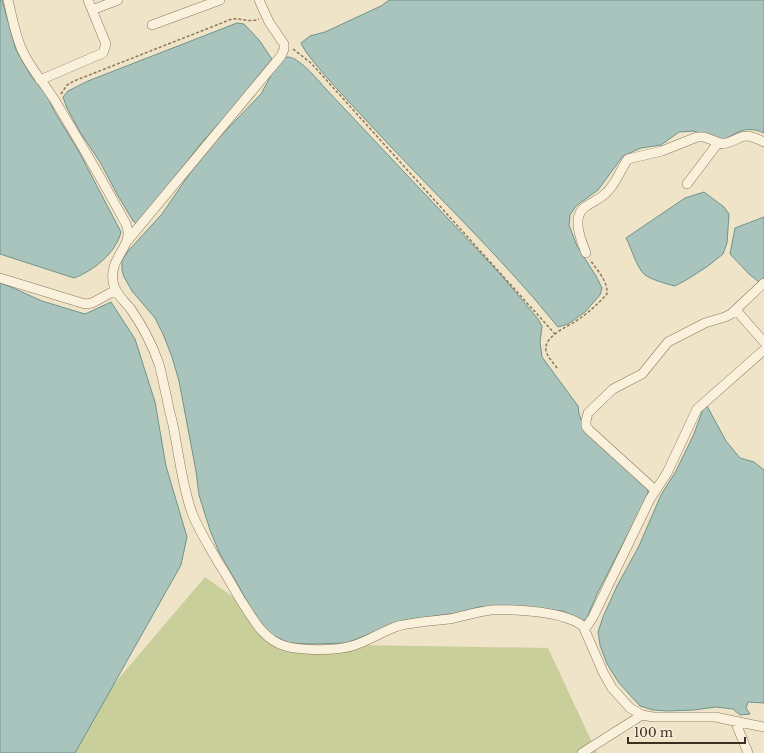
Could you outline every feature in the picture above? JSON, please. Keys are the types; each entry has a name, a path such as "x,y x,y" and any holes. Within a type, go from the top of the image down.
{"street":[{"path":"8,0 22,50 93,163 129,230 127,241"},
{"path":"40,80 103,52 106,44 88,0"},
{"path":"92,10 118,0"},
{"path":"152,25 220,0"},
{"path":"260,0 266,15 284,44 284,49 281,56 127,241 113,268 113,277 116,290 142,328 152,347 159,366 173,424 181,473 197,524 202,535 254,621 268,636 285,646 319,649 353,646 382,632 400,626 490,610 522,611 560,615 578,622 585,629 603,672 612,688 630,708 642,715 653,717 716,717 764,727"},
{"path":"586,253 579,232 578,222 580,214 584,208 607,193 628,160 662,151 697,137 704,137 723,144 749,135 764,142"},
{"path":"687,184 718,143"},
{"path":"0,278 85,304 92,303 116,290"},
{"path":"655,490 589,430 586,426 588,413 613,389 642,374 668,342 705,323 725,317 736,310 764,283"},
{"path":"736,310 764,342"},
{"path":"585,629 593,617 655,490 667,473 697,409 764,350"},
{"path":"582,753 642,715"},
{"path":"736,721 748,753"}],"path":[{"path":"56,102 67,85 74,82 232,19 237,18 255,21 266,15"},
{"path":"284,44 311,63 555,334"},
{"path":"557,368 546,353 545,348 550,338 597,305 607,294 608,288 605,282 586,253"}],"green space":[{"path":"205,577 299,644 548,648 597,753 65,753 114,684"}],"water":[{"path":"0,0 2,0 16,50 31,76 48,97 54,111 78,150 121,232 114,247 103,260 89,271 74,278 0,254"},
{"path":"389,0 764,0 764,133 747,130 738,132 722,141 694,131 679,132 661,145 641,148 623,156 598,190 576,206 570,215 569,225 577,246 602,288 600,295 585,312 568,324 558,327 488,248 338,90 303,47 301,43 310,36 325,32 381,6"},
{"path":"237,23 244,24 259,40 272,59 246,93 204,140 137,224 133,221 100,162 80,132 67,108 63,97 68,91 88,81"},
{"path":"287,57 302,64 312,74 502,276 538,319 542,326 540,342 542,357 578,406 579,414 584,427 648,488 645,501 597,594 586,620 580,620 563,611 507,606 479,607 457,613 405,620 346,643 289,643 268,633 261,624 219,552 210,530 199,495 179,381 172,357 155,318 132,291 124,277 122,260 129,250 162,214 190,173 211,146 261,94 281,59"},
{"path":"704,192 724,207 729,214 727,243 723,254 708,266 675,286 655,280 645,275 637,263 626,238 685,198"},
{"path":"764,217 764,277 759,282 730,254 735,228"},
{"path":"0,283 42,301 85,314 111,302 135,339 155,402 166,466 187,537 181,565 75,753 0,753"},
{"path":"707,406 726,441 740,458 754,462 764,470 764,703 748,702 746,708 750,714 740,715 733,709 716,707 668,711 653,710 640,706 619,683 607,664 600,645 598,632 617,586 639,546 661,495 676,471 694,434 703,409"}]}
